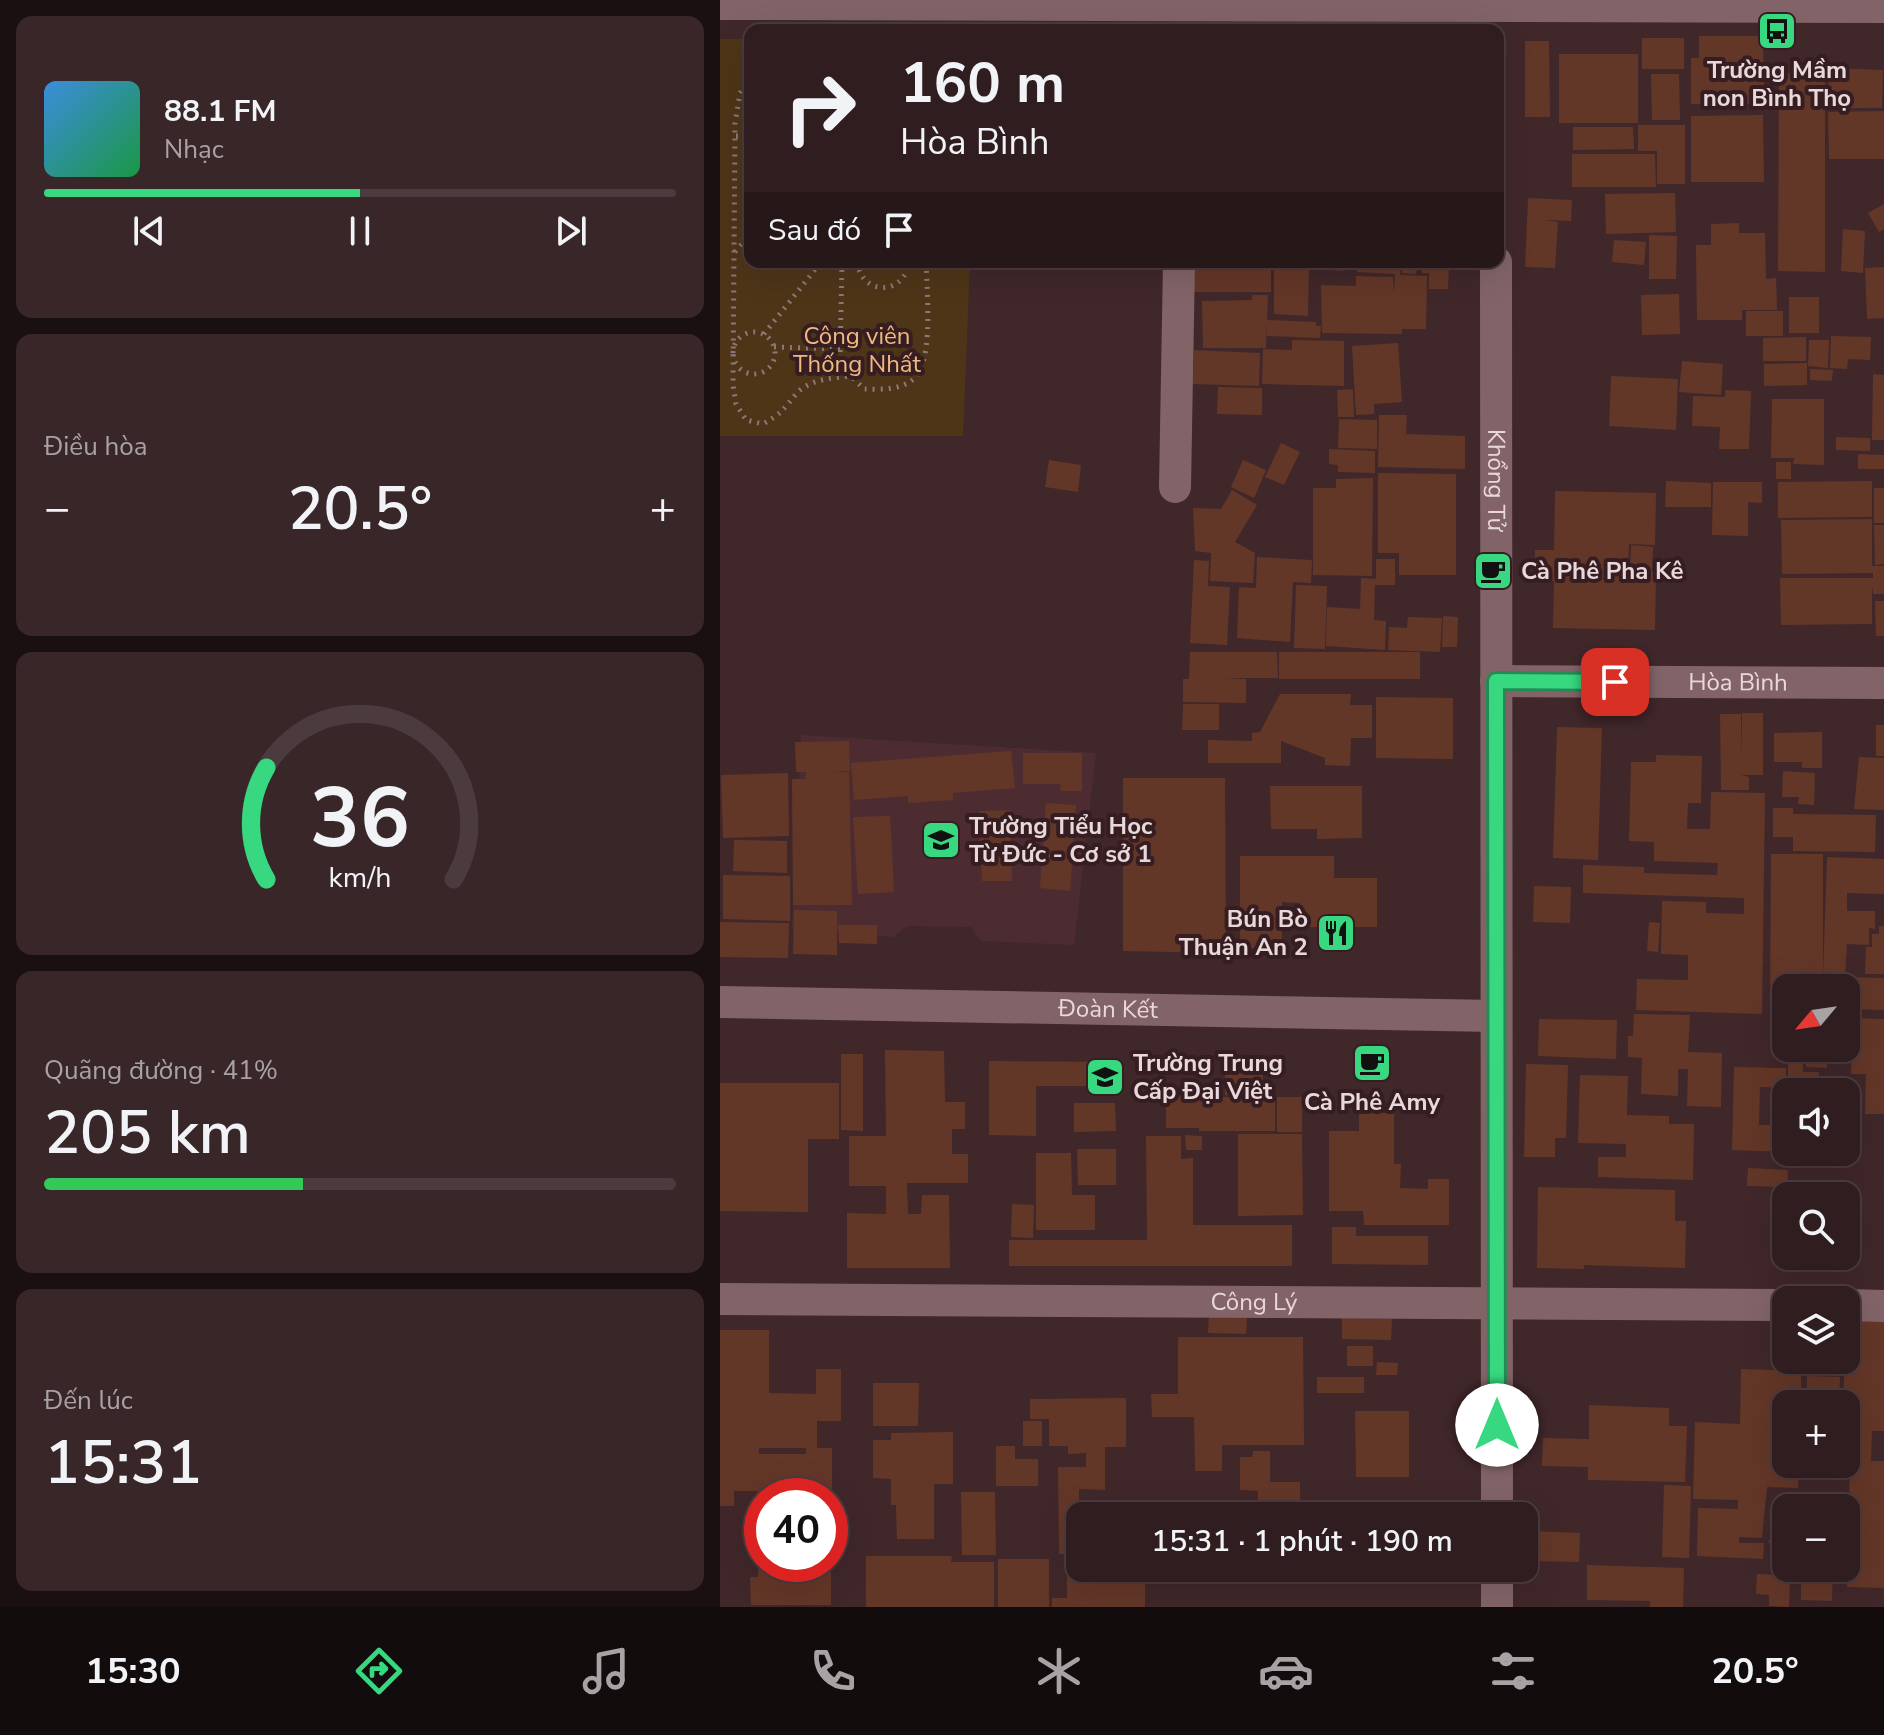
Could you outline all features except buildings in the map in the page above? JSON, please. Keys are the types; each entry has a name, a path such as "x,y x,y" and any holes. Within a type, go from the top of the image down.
{"street":[{"path":"720,4 934,2 1183,18 1884,7"},
{"path":"1175,487 1179,268"},
{"name":"Khổng Tử","path":"1496,268 1497,1502"},
{"name":"Hòa Bình","path":"1496,681 1884,683"},
{"name":"Đoàn Kết","path":"720,1002 1496,1016"},
{"name":"Công Lý","path":"720,1299 1772,1305"},
{"path":"1860,1305 1884,1306"},
{"path":"1497,1582 1497,1607"}],"path":[{"path":"744,87 737,107 736,136 733,385 736,404 746,420 763,424 788,408 797,393 815,382 829,377 851,376"},
{"path":"736,136 744,136"},
{"path":"734,253 744,241"},
{"path":"764,334 816,268"},
{"path":"842,268 840,356 851,376 864,389 884,390 906,384 920,371 926,338 926,268"},
{"path":"860,268 865,281 881,288 897,284 908,268"},
{"path":"734,345 743,334 764,334 774,347 774,360 760,373 746,372 734,358"},
{"path":"774,347 840,349"}],"shaded area":[{"name":"Trường Tiểu Học Từ Đức - Cơ sở 1","path":"801,735 1096,753 1074,945 981,941 971,927 907,926 893,937 792,930"}],"green space":[{"name":"Công viên Thống Nhất","path":"720,39 744,39 744,268 970,268 963,436 720,436"}],"place":[{"name":"Trường Mầm non Bình Thọ","path":"1777,31"},
{"name":"Cà Phê Pha Kê","path":"1493,571"},
{"name":"Trường Tiểu Học Từ Đức - Cơ sở 1","path":"941,840"},
{"name":"Bún Bò Thuận An 2","path":"1336,933"},
{"name":"Cà Phê Amy","path":"1372,1063"},
{"name":"Trường Trung Cấp Đại Việt","path":"1105,1077"}],"route":[{"path":"1497,1425 1496,681 1615,682"}]}
